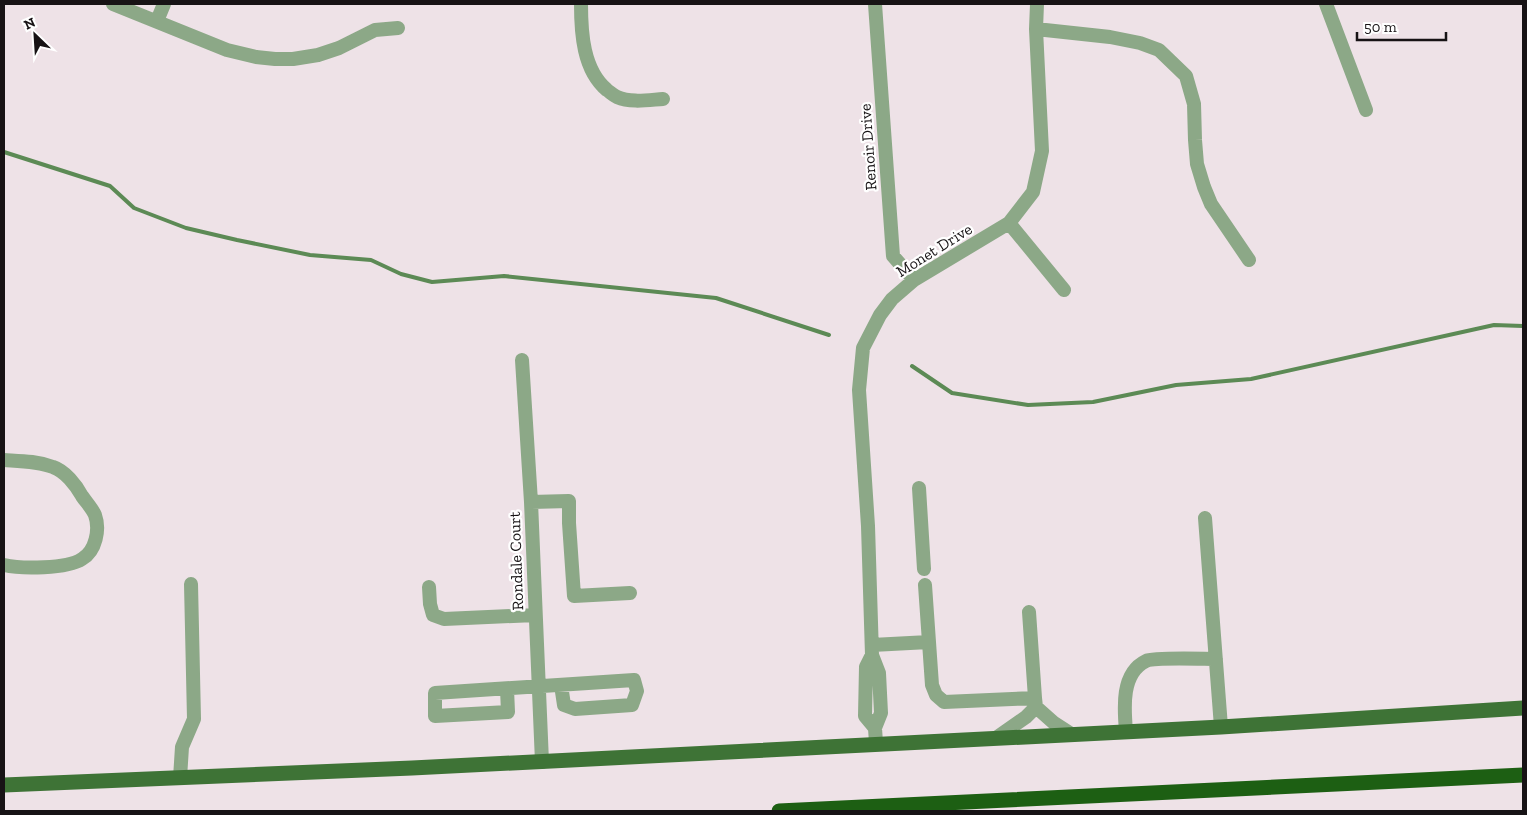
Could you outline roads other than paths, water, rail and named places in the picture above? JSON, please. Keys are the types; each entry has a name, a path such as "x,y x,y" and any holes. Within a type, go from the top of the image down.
{"highway":[{"path":"780,811 1523,775"}],"main road":[{"path":"4,785 542,762 876,736 996,738 1221,727 1523,708"}],"street":[{"path":"113,4 227,50 256,57 293,59 318,55 339,48 375,30 398,28"},
{"path":"157,21 164,4"},
{"path":"581,4 581,28 588,63 599,83 616,97 638,101 663,98"},
{"name":"Renoir Drive","path":"875,4 894,256 914,280"},
{"name":"Monet Drive","path":"876,736 865,716 866,667 872,650 868,526 859,390 863,348 887,305 914,280 1009,223 1033,192 1042,151 1036,29 1037,4"},
{"path":"1326,4 1366,110"},
{"path":"1036,29 1140,42 1159,50 1186,76 1194,104 1197,164 1204,187 1211,204 1249,260"},
{"path":"1009,223 1064,290"},
{"name":"Rondale Court","path":"522,360 531,502 542,762"},
{"path":"4,460 32,462 55,468 76,485 95,514 96,525 93,549 81,561 51,567 15,568 4,565"},
{"path":"919,488 924,569"},
{"path":"531,502 570,501 569,523 574,596 630,594"},
{"path":"1205,518 1221,727"},
{"path":"180,778 182,747 194,719 191,584"},
{"path":"925,584 932,685 936,696 944,702 1036,702"},
{"path":"429,587 432,615 444,619 536,615"},
{"path":"1029,612 1036,702 1054,723 1071,734"},
{"path":"872,650 929,642"},
{"path":"1126,731 1123,705 1128,683 1137,667 1148,660 1216,659"},
{"path":"507,688 508,712 436,716 434,693 507,688 539,687 561,685 634,680 637,691 632,705 575,709 564,706 561,685"},
{"path":"996,738 1026,717 1036,702"}],"waterway":[{"path":"4,152 110,186 134,208 186,228 237,240 310,255 371,260 401,274 432,282 504,276 716,298 829,335"},
{"path":"912,366 952,393 1028,405 1093,402 1176,385 1251,379 1494,325 1523,326"}]}
